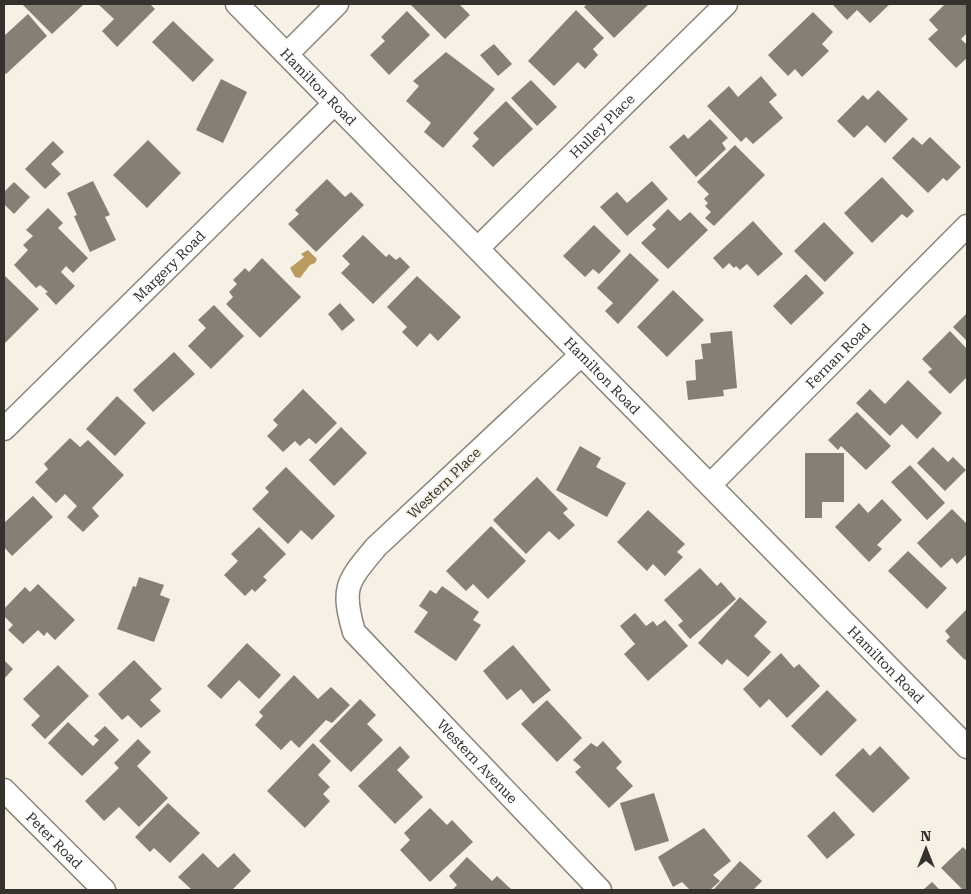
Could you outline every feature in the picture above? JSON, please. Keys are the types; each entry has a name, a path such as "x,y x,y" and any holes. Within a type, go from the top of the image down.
{"street":[{"name":"Hamilton Road","path":"237,4 966,745"},
{"path":"287,54 337,4"},
{"name":"Hulley Place","path":"478,248 726,4"},
{"name":"Margery Road","path":"4,429 335,103"},
{"name":"Fernan Road","path":"710,485 967,226"},
{"name":"Western Place","path":"354,632 348,610 347,593 354,574 376,547 581,355"},
{"name":"Western Avenue","path":"354,632 600,890"},
{"name":"Peter Road","path":"4,790 104,890"}],"shaded area":[{"path":"308,250 317,259 300,278 295,277 290,268 304,257 301,254"}],"building":[{"path":"22,4 82,4 83,5 52,34"},
{"path":"98,4 150,4 155,9 117,47 102,31 114,19"},
{"path":"410,4 459,4 470,15 445,39"},
{"path":"587,4 649,4 614,38 584,7"},
{"path":"890,4 870,23 857,10 847,20 833,5"},
{"path":"945,4 967,4 967,33 961,39 967,45 967,58 956,68 928,39 938,30 929,20"},
{"path":"576,10 604,38 593,49 598,55 585,69 578,62 554,86 528,61"},
{"path":"407,11 430,35 389,75 370,55 385,41 381,37"},
{"path":"813,12 833,32 822,44 829,51 802,77 795,69 788,76 768,55"},
{"path":"28,14 47,36 6,74 4,72 4,36"},
{"path":"173,21 214,60 193,82 152,42"},
{"path":"494,44 512,64 498,76 480,55"},
{"path":"446,52 495,89 443,148 424,132 431,123 406,101 419,86 413,81"},
{"path":"761,76 777,95 769,102 783,118 753,144 746,137 741,142 707,106 729,86 738,97"},
{"path":"221,79 247,92 223,143 196,130"},
{"path":"531,80 557,107 537,126 511,98"},
{"path":"878,90 908,119 885,143 867,125 854,138 837,121 863,95 868,100"},
{"path":"506,101 533,129 493,167 472,146 479,139 473,133"},
{"path":"710,119 728,138 722,143 726,149 696,177 669,147 684,134 688,139"},
{"path":"913,137 922,145 930,137 961,167 947,181 943,178 928,193 892,158"},
{"path":"148,140 181,173 147,208 113,175"},
{"path":"53,141 64,152 51,164 61,174 45,189 25,169"},
{"path":"735,145 765,175 714,226 705,218 711,212 705,206 708,203 704,199 709,194 697,182"},
{"path":"882,177 914,211 907,218 902,214 872,243 844,213"},
{"path":"327,179 345,197 351,192 364,205 316,252 288,224 299,214 295,210"},
{"path":"93,181 110,215 105,217 116,240 90,252 74,216 77,215 67,193"},
{"path":"652,181 668,199 627,236 600,207 617,192 627,203"},
{"path":"14,182 30,197 14,214 4,204 4,192"},
{"path":"48,208 63,223 58,228 88,258 73,273 66,266 61,272 75,286 56,305 45,293 48,292 40,285 36,288 14,265 28,250 23,245 33,236 26,230"},
{"path":"668,209 680,221 690,212 708,230 668,269 641,243 656,229 652,225"},
{"path":"753,221 783,254 758,276 747,264 740,270 736,266 734,268 729,263 723,269 713,258"},
{"path":"824,222 854,253 825,282 794,251"},
{"path":"594,225 621,251 599,274 593,269 585,277 563,256"},
{"path":"363,235 386,257 389,254 396,260 400,257 410,267 373,304 341,273 350,264 342,256"},
{"path":"630,253 659,280 618,324 605,311 613,303 597,288"},
{"path":"262,258 301,297 260,338 226,304 233,297 229,292 237,284 233,280 245,268 249,272"},
{"path":"806,274 824,293 791,325 773,306"},
{"path":"4,275 39,309 4,344"},
{"path":"417,276 461,317 438,341 430,333 417,347 402,332 407,327 387,307"},
{"path":"673,290 704,320 667,357 637,327"},
{"path":"340,303 355,320 342,331 328,314"},
{"path":"214,305 244,336 211,369 188,346 206,328 198,320"},
{"path":"967,313 967,341 953,327"},
{"path":"732,331 737,388 723,390 724,396 688,400 686,381 696,380 695,360 703,359 701,344 711,343 710,333"},
{"path":"950,331 967,349 967,377 950,394 928,372 932,369 922,359"},
{"path":"174,352 195,374 153,412 133,390"},
{"path":"908,380 942,413 917,439 902,424 890,436 856,403 870,389 885,404"},
{"path":"303,389 337,423 316,444 309,438 300,446 295,441 283,452 267,436 278,425 273,420"},
{"path":"117,396 146,423 115,456 86,429"},
{"path":"857,412 891,446 866,470 841,446 838,450 828,440"},
{"path":"341,427 367,453 334,486 309,460"},
{"path":"70,438 80,447 88,440 124,475 92,508 99,516 83,532 67,517 77,506 65,494 56,503 35,482 48,469 44,464"},
{"path":"580,446 601,458 596,467 626,483 607,517 556,490"},
{"path":"933,447 948,462 953,457 966,470 945,491 917,463"},
{"path":"805,453 844,453 844,502 822,502 822,518 805,518"},
{"path":"910,465 945,503 927,520 891,482"},
{"path":"286,467 335,516 312,540 301,530 288,544 252,509 269,492 265,488"},
{"path":"537,477 568,509 563,513 575,525 559,540 549,531 526,554 493,520"},
{"path":"33,496 53,517 12,556 4,547 4,523"},
{"path":"882,499 902,520 877,545 882,549 869,562 835,527 859,503 868,513"},
{"path":"952,509 967,524 967,557 966,555 957,564 952,558 941,568 917,543"},
{"path":"648,510 685,544 677,552 683,557 665,576 653,564 647,571 617,542"},
{"path":"491,526 526,561 488,599 473,584 466,591 446,571"},
{"path":"259,527 286,554 263,577 267,580 255,592 252,589 245,596 224,575 238,561 231,554"},
{"path":"908,551 947,588 927,609 888,571"},
{"path":"700,568 717,586 721,582 736,599 690,639 678,625 683,621 664,600"},
{"path":"139,577 164,585 160,595 170,599 154,642 117,629 133,586 136,587"},
{"path":"38,584 75,620 55,640 47,632 44,636 38,630 23,644 8,630 13,625 4,616 4,609 25,587 30,592"},
{"path":"442,586 479,612 473,620 481,625 456,661 414,632 428,612 419,606 430,590 436,594"},
{"path":"740,597 767,622 754,636 771,652 748,677 727,659 722,665 698,643"},
{"path":"967,609 967,657 965,660 946,641 950,637 945,631"},
{"path":"635,613 646,626 653,621 657,626 665,620 688,646 648,681 624,654 635,644 620,626"},
{"path":"247,643 281,675 259,699 239,680 221,699 207,686"},
{"path":"513,645 551,690 533,704 521,689 507,700 483,671"},
{"path":"781,653 794,668 799,664 820,686 787,718 769,699 760,708 743,689"},
{"path":"4,660 13,669 4,679"},
{"path":"134,660 162,689 150,700 161,711 141,728 128,715 122,720 98,694"},
{"path":"58,665 89,696 45,739 31,725 40,716 23,699"},
{"path":"294,675 318,699 331,687 350,705 332,723 326,720 299,748 291,740 281,750 255,725 263,716 259,712"},
{"path":"827,690 857,720 821,756 791,726"},
{"path":"360,699 376,715 367,724 383,740 351,772 319,741"},
{"path":"547,700 582,738 557,762 521,724"},
{"path":"68,722 93,746 99,740 94,736 105,726 119,740 82,776 48,743"},
{"path":"138,739 151,752 137,766 168,798 139,827 119,807 104,821 85,801 119,768 114,763"},
{"path":"603,741 622,762 616,768 633,786 609,808 575,772 581,767 573,760 591,743 597,747"},
{"path":"313,743 331,761 318,775 330,787 323,794 330,801 305,828 267,791"},
{"path":"400,746 410,757 397,770 423,797 395,824 358,786"},
{"path":"880,746 910,778 873,813 835,775 863,748 870,756"},
{"path":"654,793 669,841 635,851 620,803"},
{"path":"168,803 200,833 170,863 154,848 150,852 135,837"},
{"path":"430,808 447,825 452,820 473,842 430,882 400,850 410,840 404,833"},
{"path":"834,811 855,835 827,859 807,836"},
{"path":"704,828 731,861 713,875 720,881 710,890 690,890 682,882 673,887 658,857"},
{"path":"963,847 967,851 967,890 963,890 941,868"},
{"path":"203,853 218,868 234,853 251,871 232,890 192,890 178,877"},
{"path":"467,857 492,881 497,876 512,890 452,890 457,885 449,876"},
{"path":"740,861 762,881 753,890 713,890"},
{"path":"932,882 940,890 923,890"}]}
